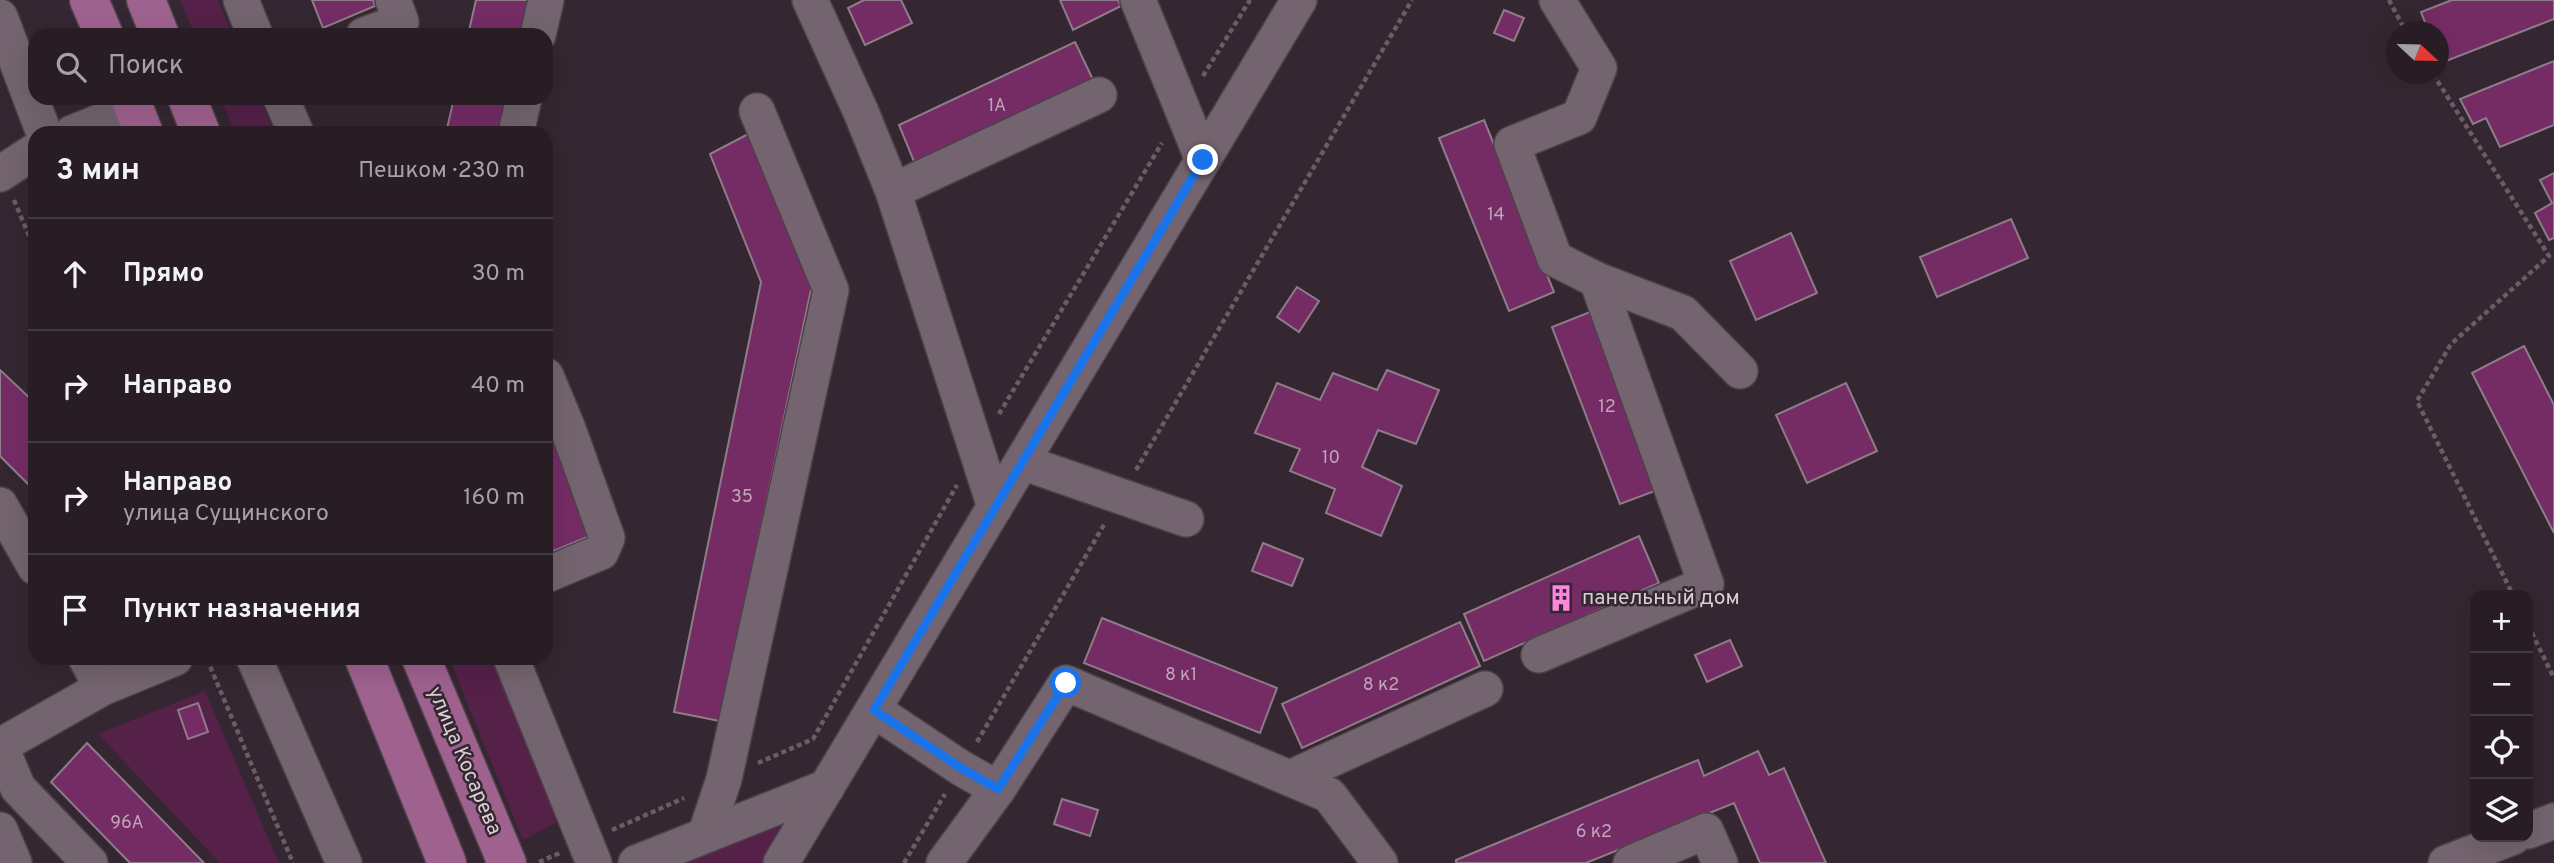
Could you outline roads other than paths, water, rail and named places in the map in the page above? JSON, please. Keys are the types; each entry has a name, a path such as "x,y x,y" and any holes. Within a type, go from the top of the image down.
{"main road":[{"path":"89,0 101,28"},
{"path":"146,0 157,28"},
{"path":"190,105 198,126"},
{"path":"367,665 447,863"},
{"name":"улица Косарева","path":"424,665 507,863"}],"street":[{"path":"241,0 253,28"},
{"path":"384,28 401,22 393,0"},
{"path":"540,28 546,0"},
{"path":"810,0 861,112 893,191 995,507"},
{"path":"1138,0 1203,160"},
{"path":"780,863 1299,0"},
{"path":"1557,0 1599,68 1579,117 1512,144 1555,259 1597,280 1683,313 1740,371"},
{"path":"0,17 28,91"},
{"path":"893,191 1099,95"},
{"path":"33,105 41,126"},
{"path":"284,105 293,126"},
{"path":"518,126 522,105"},
{"path":"706,833 723,779 831,290 757,111"},
{"path":"94,126 136,113"},
{"path":"1,173 28,156"},
{"path":"1539,655 1706,584 1597,280"},
{"path":"553,393 607,538 601,552 553,572"},
{"path":"1022,462 1186,519"},
{"path":"0,505 28,555"},
{"path":"90,665 102,688"},
{"path":"90,863 18,788 0,746 102,688 158,665"},
{"path":"257,665 344,863"},
{"path":"513,665 594,863"},
{"path":"944,863 998,789 1066,683 1329,795 1380,863"},
{"path":"1290,778 1485,689"},
{"path":"874,710 961,768 998,789"},
{"path":"636,863 827,787"},
{"path":"2533,829 2554,821"},
{"path":"0,830 14,863"},
{"path":"1631,863 1706,831 1720,863"},
{"path":"2446,863 2500,842"}],"place":[{"name":"панельный дом","path":"1561,598"}]}
